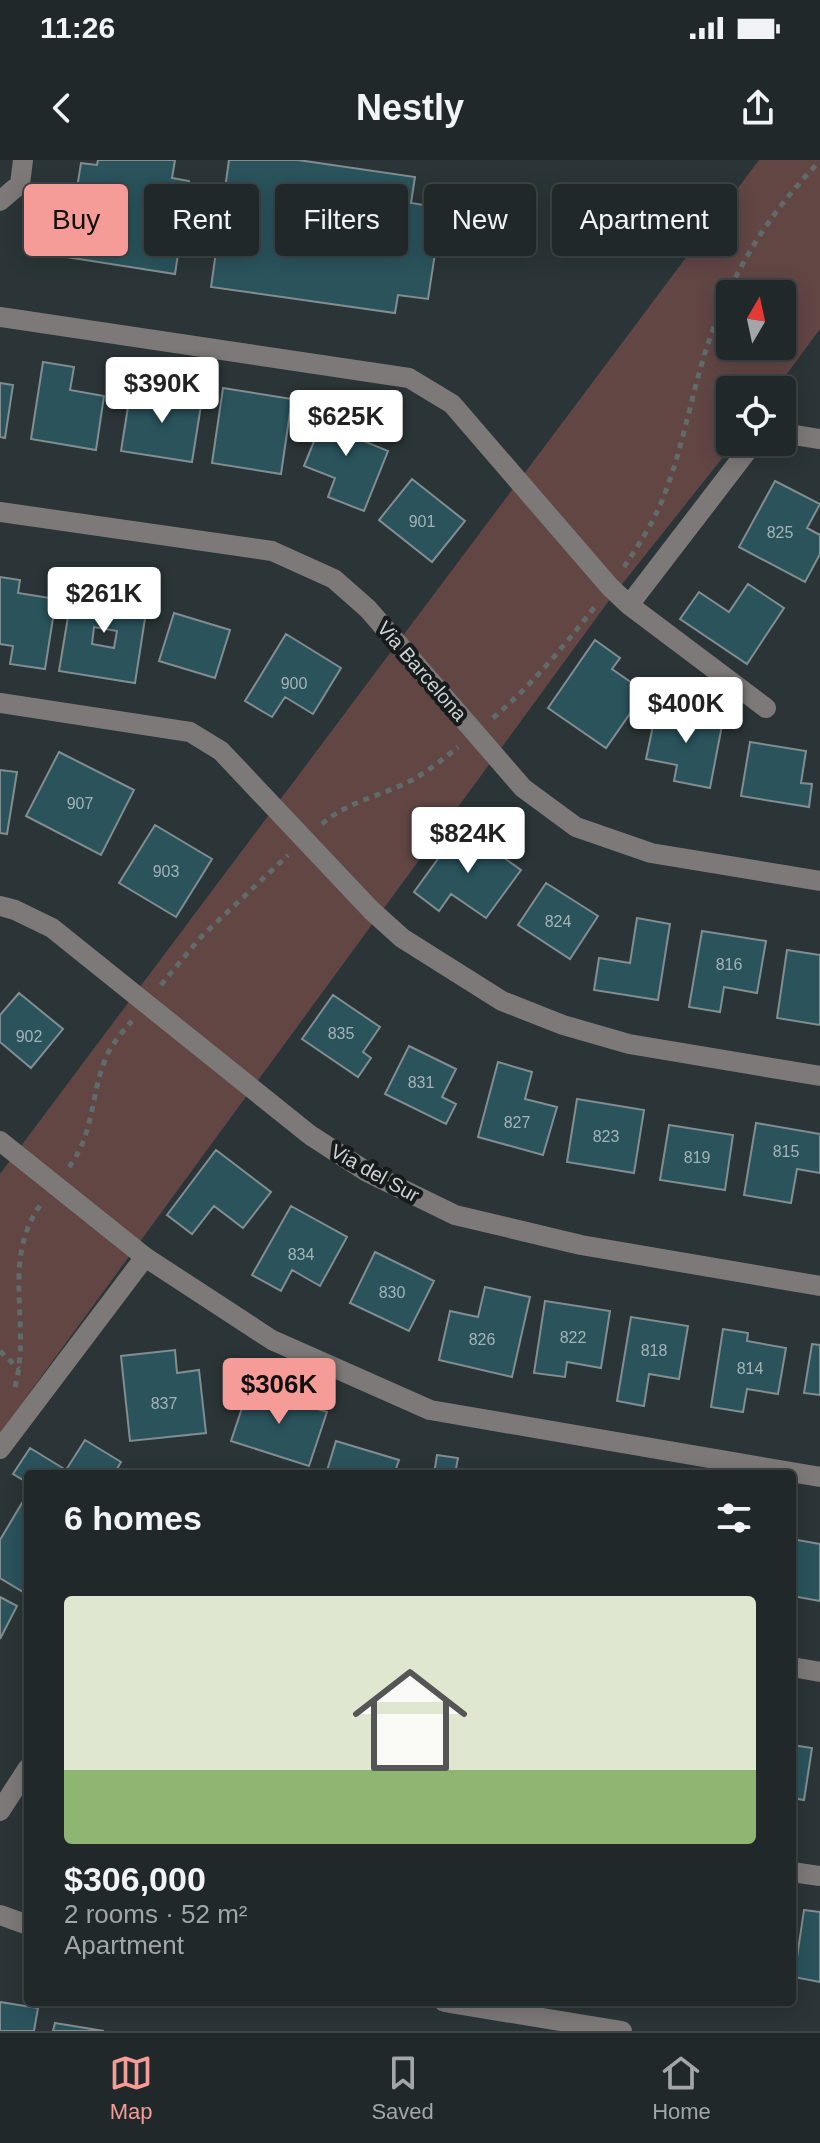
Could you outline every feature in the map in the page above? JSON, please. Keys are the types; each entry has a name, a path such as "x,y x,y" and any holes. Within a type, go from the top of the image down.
{"street":[{"path":"0,201 20,184 23,160"},
{"path":"0,317 409,378 452,404 629,605 766,708"},
{"path":"796,435 820,439"},
{"path":"629,605 743,456"},
{"name":"Via Barcelona","path":"0,512 272,551 304,564 334,579 368,609 523,788 576,827 651,853 820,881"},
{"path":"0,703 190,732 221,751 371,910 402,938 502,1001 563,1025 629,1044 820,1076"},
{"name":"Via del Sur","path":"0,906 52,928 310,1135 367,1172 455,1215 581,1245 820,1286"},
{"path":"0,1141 145,1257 272,1340 430,1410 779,1470"},
{"path":"0,1449 145,1257"},
{"path":"796,1473 820,1477"},
{"path":"796,1668 820,1672"},
{"path":"0,1811 24,1774"},
{"path":"796,1873 820,1876"},
{"path":"0,1915 24,1924"},
{"path":"469,2006 622,2031"}],"path":[{"path":"498,714 557,655 644,537 666,491 708,341 725,298 745,257 773,213 820,161"},
{"path":"13,1396 20,1369 21,1343 17,1265 31,1217 81,1152 89,1133 105,1062 126,1028"},
{"path":"0,1351 20,1369"}],"shaded area":[{"path":"759,160 820,160 820,329 785,376 716,376 716,456 724,456 608,602 0,1433 0,1174 687,256 737,256 737,189"}],"building":[{"path":"98,160 175,160 172,178 189,181 189,184 144,184 144,256 178,256 175,274 66,257 128,256 128,184 78,184 81,163 97,165"},
{"path":"229,160 298,160 415,177 411,203 424,205 424,256 435,256 428,299 398,295 395,313 211,287 215,256 259,256 259,184 226,184"},
{"path":"43,362 74,367 70,390 104,396 96,450 31,439"},
{"path":"0,383 13,385 5,438 0,437"},
{"path":"131,388 202,399 192,462 121,451"},
{"path":"223,388 292,399 281,474 212,463"},
{"path":"330,402 358,413 349,435 388,451 364,511 328,497 335,478 304,466"},
{"path":"412,479 465,521 432,562 379,520"},
{"path":"775,481 820,504 807,528 820,535 820,554 805,582 739,547"},
{"path":"0,577 20,580 18,593 56,599 45,669 10,664 13,646 0,644"},
{"path":"748,584 784,608 747,664 680,619 699,592 729,612"},
{"path":"73,587 148,599 135,683 59,671","holes":["94,627 117,631 114,648 92,644"]},
{"path":"174,613 230,630 215,678 159,661"},
{"path":"286,634 341,668 313,714 285,697 272,717 245,701"},
{"path":"595,640 620,658 612,669 645,692 606,748 548,708"},
{"path":"657,707 723,720 710,788 674,781 677,765 646,759"},
{"path":"750,742 806,751 801,783 812,784 809,807 741,796"},
{"path":"59,752 134,790 101,855 26,816"},
{"path":"0,770 17,772 7,834 0,833"},
{"path":"155,825 212,859 176,917 119,883"},
{"path":"461,827 521,870 486,918 451,894 439,911 414,892"},
{"path":"546,883 598,916 570,959 518,925"},
{"path":"637,918 670,924 658,1000 594,990 599,958 630,963"},
{"path":"702,931 766,941 757,993 724,987 720,1012 689,1007"},
{"path":"787,950 820,955 820,1025 777,1018"},
{"path":"19,993 63,1029 31,1068 0,1042 0,1015"},
{"path":"333,995 380,1027 363,1052 371,1058 358,1077 302,1039"},
{"path":"409,1046 456,1069 442,1097 456,1104 446,1124 385,1094"},
{"path":"498,1062 532,1072 525,1099 557,1107 543,1155 478,1137"},
{"path":"577,1099 644,1110 634,1173 567,1162"},
{"path":"756,1123 820,1134 820,1173 797,1169 791,1203 744,1195"},
{"path":"669,1125 733,1135 725,1190 660,1180"},
{"path":"216,1150 271,1192 243,1228 214,1206 192,1234 167,1215"},
{"path":"291,1206 347,1237 320,1286 292,1270 281,1291 252,1275"},
{"path":"375,1252 434,1281 409,1331 350,1303"},
{"path":"485,1287 530,1297 512,1377 439,1360 450,1311 478,1317"},
{"path":"545,1301 610,1311 601,1368 567,1362 565,1377 534,1373"},
{"path":"631,1317 688,1326 679,1379 649,1374 644,1406 617,1401"},
{"path":"723,1329 748,1333 747,1341 786,1348 778,1394 747,1389 743,1412 711,1407"},
{"path":"812,1344 820,1345 820,1395 804,1393"},
{"path":"175,1350 177,1373 199,1370 206,1433 130,1441 121,1356"},
{"path":"249,1387 327,1412 309,1466 231,1441"},
{"path":"85,1440 121,1462 116,1470 66,1470"},
{"path":"336,1441 399,1460 395,1470 327,1470"},
{"path":"30,1448 66,1470 24,1470 24,1481 13,1474"},
{"path":"437,1455 458,1458 456,1470 435,1470"},
{"path":"22,1503 24,1593 0,1578 0,1540"},
{"path":"796,1540 820,1544 820,1601 796,1597"},
{"path":"0,1597 17,1606 0,1639"},
{"path":"796,1746 812,1748 804,1800 796,1799"},
{"path":"804,1910 820,1912 820,1982 796,1977"},
{"path":"0,2002 38,2008 34,2031 0,2031"},
{"path":"55,2023 104,2031 53,2031"}]}
